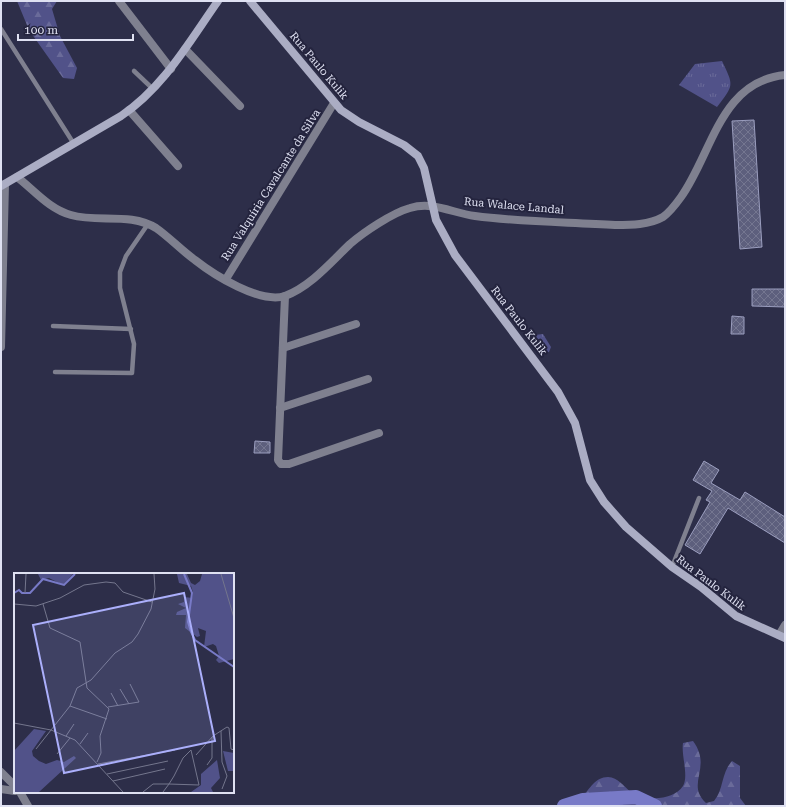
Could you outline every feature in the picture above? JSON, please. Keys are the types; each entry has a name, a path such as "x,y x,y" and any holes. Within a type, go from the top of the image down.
{"street":[{"path":"119,1 171,69"},
{"path":"1,347 3,185 129,110 154,89 171,69 218,1"},
{"name":"Rua Paulo Kulik","path":"250,1 334,103 359,122 404,145 418,156 424,168 432,205 440,231 452,250 558,392 575,423 586,471 598,495 626,527 672,567 701,587 736,616 782,636"},
{"path":"185,49 240,106"},
{"name":"Rua Walace Landal","path":"285,296 319,274 351,243 375,226 410,208 432,205 476,216 615,225 650,222 668,213 685,192 698,169 720,120 733,104 752,86 762,81 785,75"},
{"name":"Rua Valquíria Cavalcante da Silva","path":"226,279 334,103"},
{"path":"129,110 178,166"},
{"path":"17,177 53,208 69,215 88,218 133,220 148,224 195,260 226,279 260,295 269,297 285,296 278,457 281,464 289,464 379,433"},
{"path":"283,348 356,324"},
{"path":"280,408 368,378"},
{"path":"782,636 785,625"},
{"path":"1,772 14,785"},
{"path":"1,789 14,791"},
{"path":"21,793 28,806"}],"lane":[{"path":"1,29 74,144"},
{"path":"134,71 154,89"},
{"path":"55,372 132,373 134,344 120,288 120,272 126,256 148,224"},
{"path":"53,326 131,329"},
{"path":"672,567 699,498"}],"green space":[{"path":"17,1 57,1 52,9 60,36 77,68 74,79 63,78 29,30"},
{"path":"722,61 729,76 730,85 727,94 717,107 679,85 695,64"},
{"path":"543,334 551,347 549,352 544,353 538,346 535,335"},
{"path":"693,741 701,759 698,782 700,796 706,803 714,801 728,766 732,761 740,766 740,798 746,806 569,806 582,797 596,781 608,777 612,777 631,792 644,797 658,798 673,795 683,786 685,782 683,743"}],"building":[{"path":"754,120 762,247 740,249 732,121"},
{"path":"752,289 785,289 785,307 752,306"},
{"path":"732,316 744,317 744,334 731,334"},
{"path":"255,441 270,442 270,453 254,453"},
{"path":"704,461 719,470 711,483 740,500 745,492 785,517 785,543 728,508 700,554 685,545 710,502 706,500 712,491 693,480"}],"waterway":[{"path":"564,806 583,800 636,797 655,806"}]}
